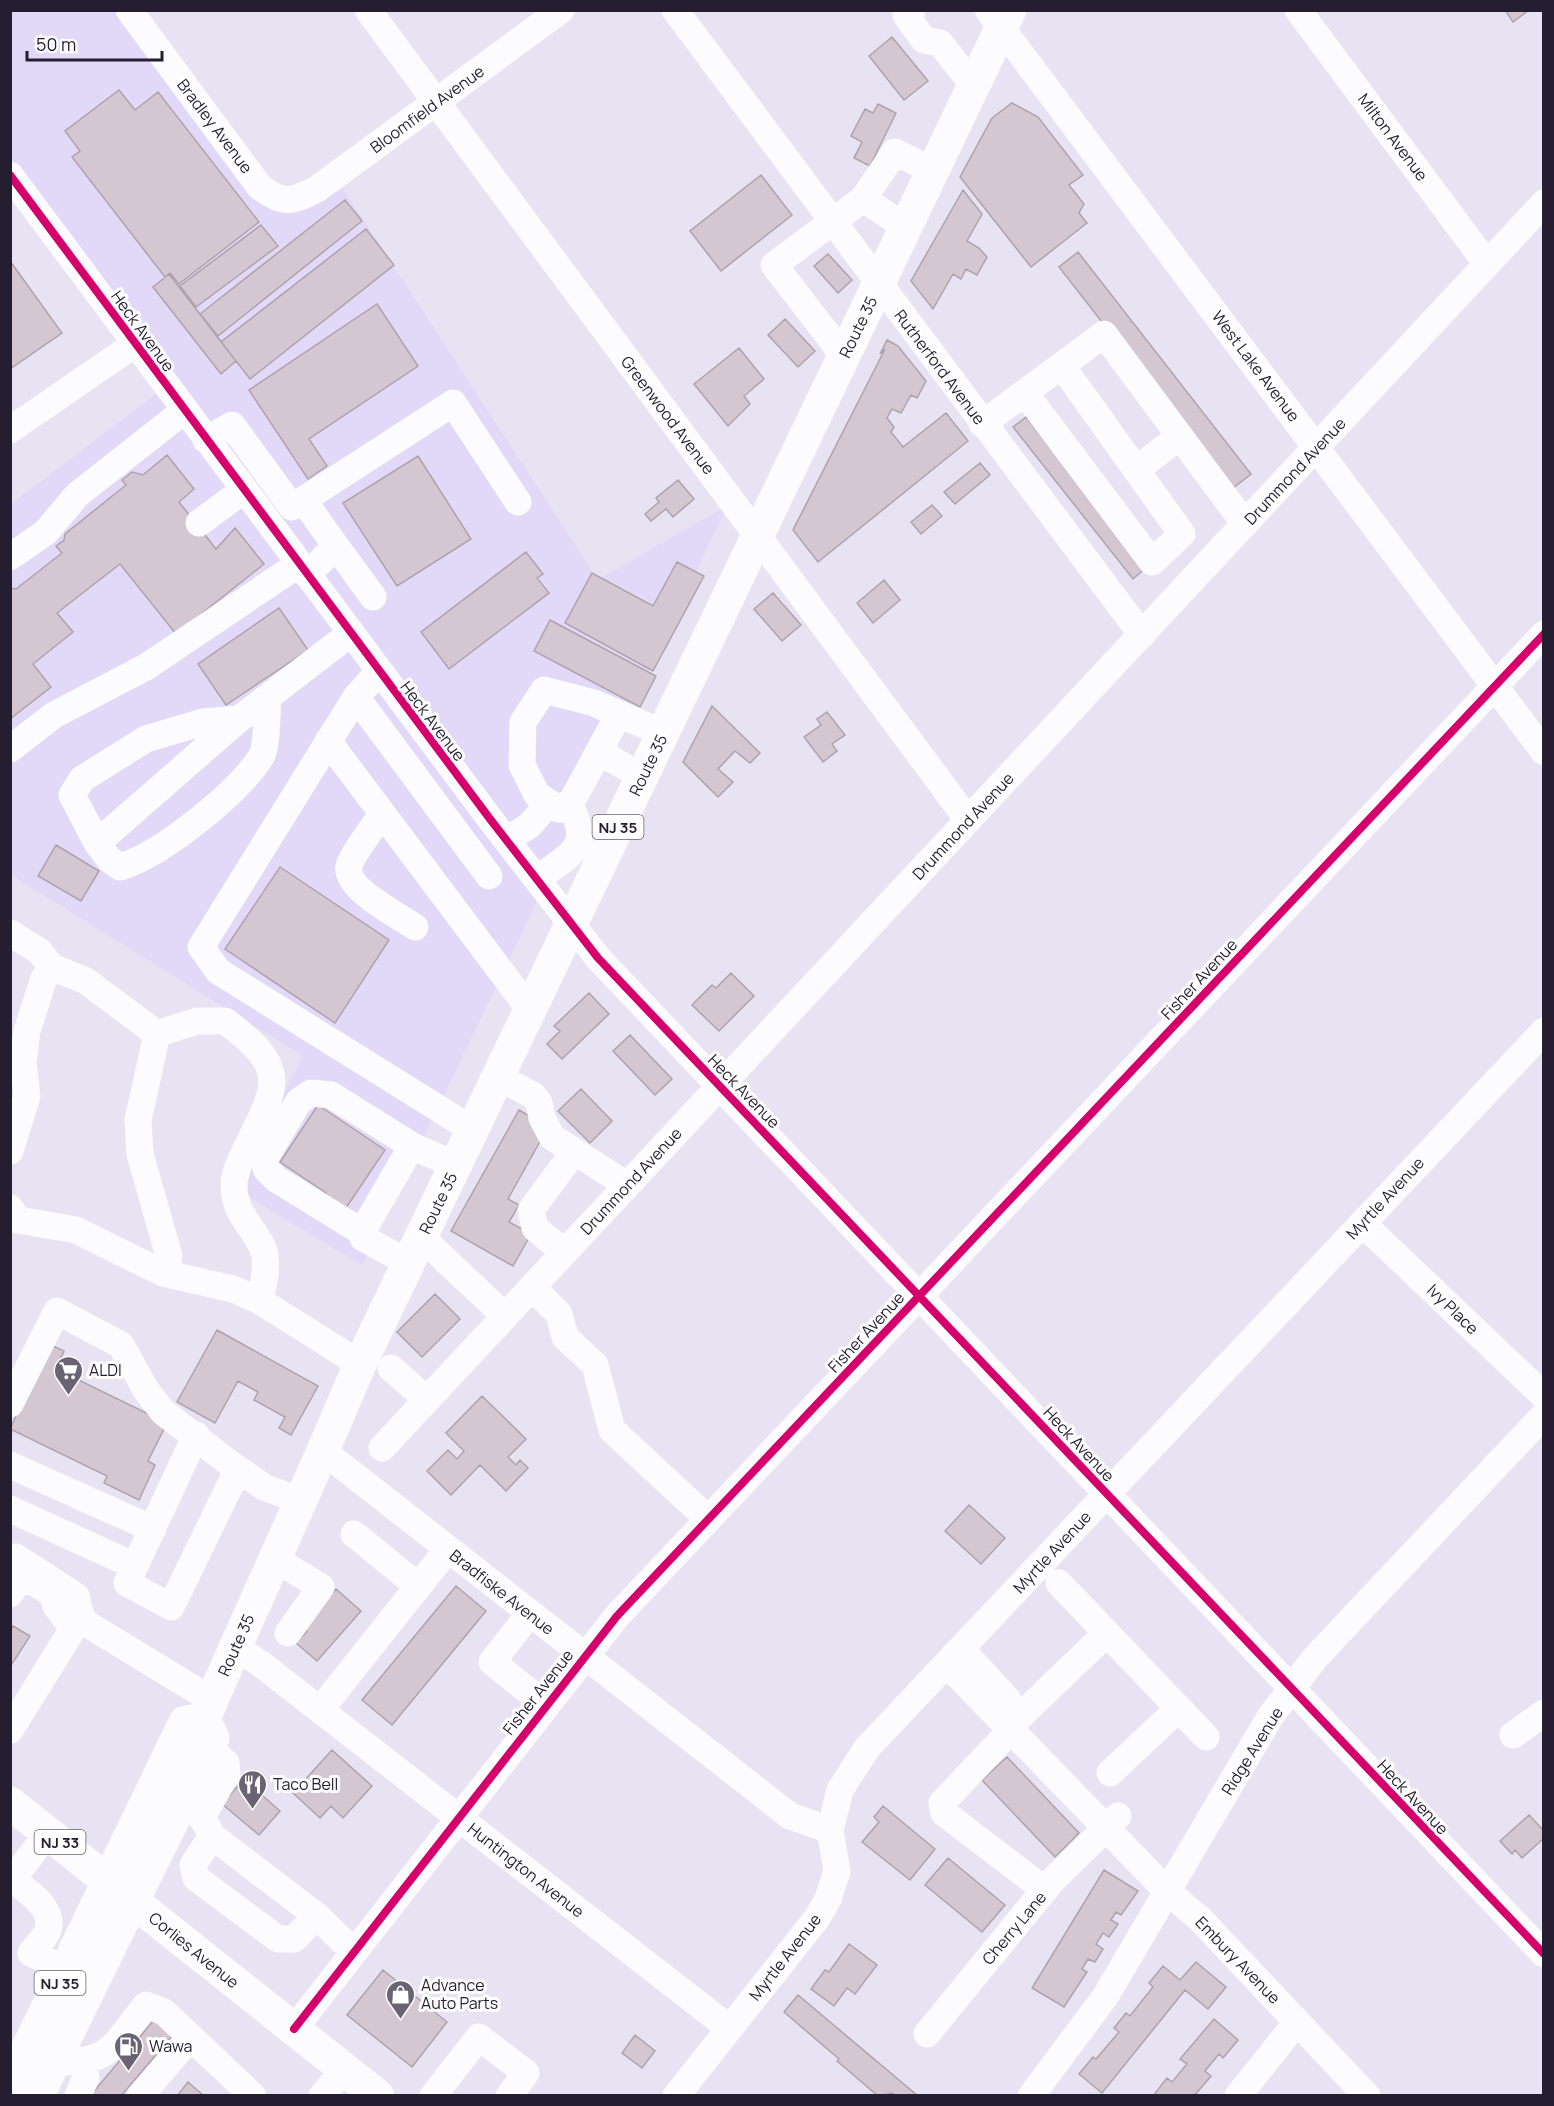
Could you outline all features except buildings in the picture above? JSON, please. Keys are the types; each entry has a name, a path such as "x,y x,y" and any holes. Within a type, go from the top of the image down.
{"main road":[{"name":"Route 35","path":"38,2096 68,2062 87,1990 134,1902 199,1820 208,1722 236,1648 275,1559 303,1502 323,1452 375,1366 415,1250 974,86 1000,16"},
{"name":"NJ 35","path":"10,2085 185,1722 208,1722"},
{"name":"Corlies Avenue","path":"10,1803 378,2096"}],"street":[{"name":"Bradley Avenue","path":"129,10 259,186 271,196 289,200"},
{"name":"Greenwood Avenue","path":"369,10 969,820"},
{"name":"Bloomfield Avenue","path":"289,200 317,189 561,10"},
{"name":"Rutherford Avenue","path":"675,10 878,285 1142,635"},
{"path":"912,10 906,15 924,39 940,43 974,86"},
{"name":"Milton Avenue","path":"1298,10 1487,264"},
{"name":"West Lake Avenue","path":"1000,16 1544,752"},
{"path":"844,356 774,265 863,199 895,152 933,171"},
{"name":"Heck Avenue","path":"10,175 490,819 598,958 1544,1954"},
{"path":"863,199 906,227"},
{"name":"Drummond Avenue","path":"382,1448 1544,203"},
{"path":"982,424 1104,334 1245,524"},
{"path":"10,430 135,344"},
{"path":"1025,393 1152,562 1182,534 1062,366"},
{"path":"268,522 453,403 518,502"},
{"path":"10,557 46,532 77,495 184,410"},
{"path":"206,440 232,424 336,546 373,597"},
{"path":"1137,469 1180,436"},
{"path":"199,523 244,490"},
{"path":"10,749 54,715 146,667 336,546"},
{"path":"97,843 239,719 351,633"},
{"name":"Fisher Avenue","path":"294,2029 457,1817 617,1616 1544,634"},
{"path":"379,671 356,697 201,947 218,970 473,1130"},
{"path":"537,879 569,855 579,842 580,822 558,803 537,795 522,765 523,722 544,690 594,703 663,733"},
{"path":"356,697 489,876"},
{"path":"239,719 202,722 146,739 82,779 72,795 97,843 109,859 120,867 139,861 224,798 262,756 268,698"},
{"path":"507,840 558,803 600,752 619,714"},
{"path":"328,741 530,1010"},
{"path":"600,752 642,777"},
{"path":"382,814 349,866 350,878 358,890 415,927"},
{"path":"463,840 490,819"},
{"path":"10,933 39,951 52,967 86,981 157,1034"},
{"path":"10,1151 27,1096 23,1062 27,1031 44,978 52,967"},
{"path":"157,1034 197,1022 225,1021 254,1044 272,1076 270,1100 237,1166 234,1184 235,1199 242,1217 265,1254 265,1276 260,1302"},
{"name":"Myrtle Avenue","path":"676,2096 817,1918 828,1899 837,1871 830,1830 840,1790 867,1748 1544,1031"},
{"path":"157,1034 138,1120 140,1154 169,1256 163,1273"},
{"path":"498,1077 534,1096 552,1137 627,1185"},
{"path":"362,1232 276,1179 266,1169 265,1158 299,1101 311,1093 331,1095 414,1147 456,1165"},
{"path":"414,1147 410,1149 362,1232 363,1238 415,1250 505,1316"},
{"path":"564,1252 536,1228 531,1210 574,1152"},
{"path":"13,1219 76,1230 163,1273 233,1288 375,1366 426,1400"},
{"name":"Ivy Place","path":"1362,1222 1544,1396"},
{"path":"532,1287 560,1314 565,1337 595,1365 612,1430 708,1519"},
{"path":"10,1404 57,1311 122,1345 146,1390 163,1412 264,1487 303,1502"},
{"name":"Ridge Avenue","path":"1031,2096 1105,1997 1270,1717 1323,1649 1544,1415"},
{"path":"196,1436 127,1583 171,1607 238,1469"},
{"name":"Bradfiske Avenue","path":"323,1452 790,1816 830,1830"},
{"path":"10,1465 153,1529"},
{"path":"10,1509 135,1566"},
{"path":"354,1534 418,1586"},
{"path":"320,1710 448,1549"},
{"path":"275,1559 321,1587 288,1633"},
{"path":"10,1730 81,1616 76,1596 14,1564"},
{"path":"10,1594 17,1583 32,1581 53,1594 56,1606"},
{"path":"1059,1583 1206,1737"},
{"path":"10,1601 16,1599 56,1606 76,1624 208,1722"},
{"path":"530,1613 492,1662 546,1705"},
{"path":"1045,1890 952,1821 944,1813 942,1803 1014,1723 1107,1634"},
{"name":"Huntington Avenue","path":"236,1648 261,1664 729,2028"},
{"name":"Embury Avenue","path":"954,1656 1014,1723 1172,1884 1200,1918 1367,2096"},
{"path":"1110,1773 1178,1709"},
{"path":"1513,1736 1544,1713"},
{"path":"199,1820 317,1916 353,1951"},
{"path":"199,1820 193,1865 196,1878 278,1939 294,1939 317,1916"},
{"name":"Cherry Lane","path":"927,2034 1045,1890 1113,1822"},
{"path":"48,1833 13,1886 42,1905 48,1915 48,1930 21,1955 66,1970"},
{"path":"68,2062 107,2054 146,2005 164,2012 249,2094"},
{"path":"1238,2096 1297,2022"},
{"path":"140,2096 191,2037"},
{"path":"433,2096 479,2037 526,2073 508,2096"},
{"path":"68,2062 86,2077 78,2096"},
{"path":"322,2096 344,2069"}],"shaded area":[{"path":"11,11 129,11 276,208 336,178 598,580 728,505 362,1265 235,1189 303,1056 11,875 11,504 164,388 11,177"}],"cycle path":[{"path":"10,175 490,819 598,958 1544,1954"},
{"path":"294,2029 617,1616 1544,634"}],"place":[{"name":"ALDI","path":"68,1396"},
{"name":"Taco Bell","path":"252,1810"},
{"name":"Advance Auto Parts","path":"400,2020"},
{"name":"Wawa","path":"128,2072"}]}
